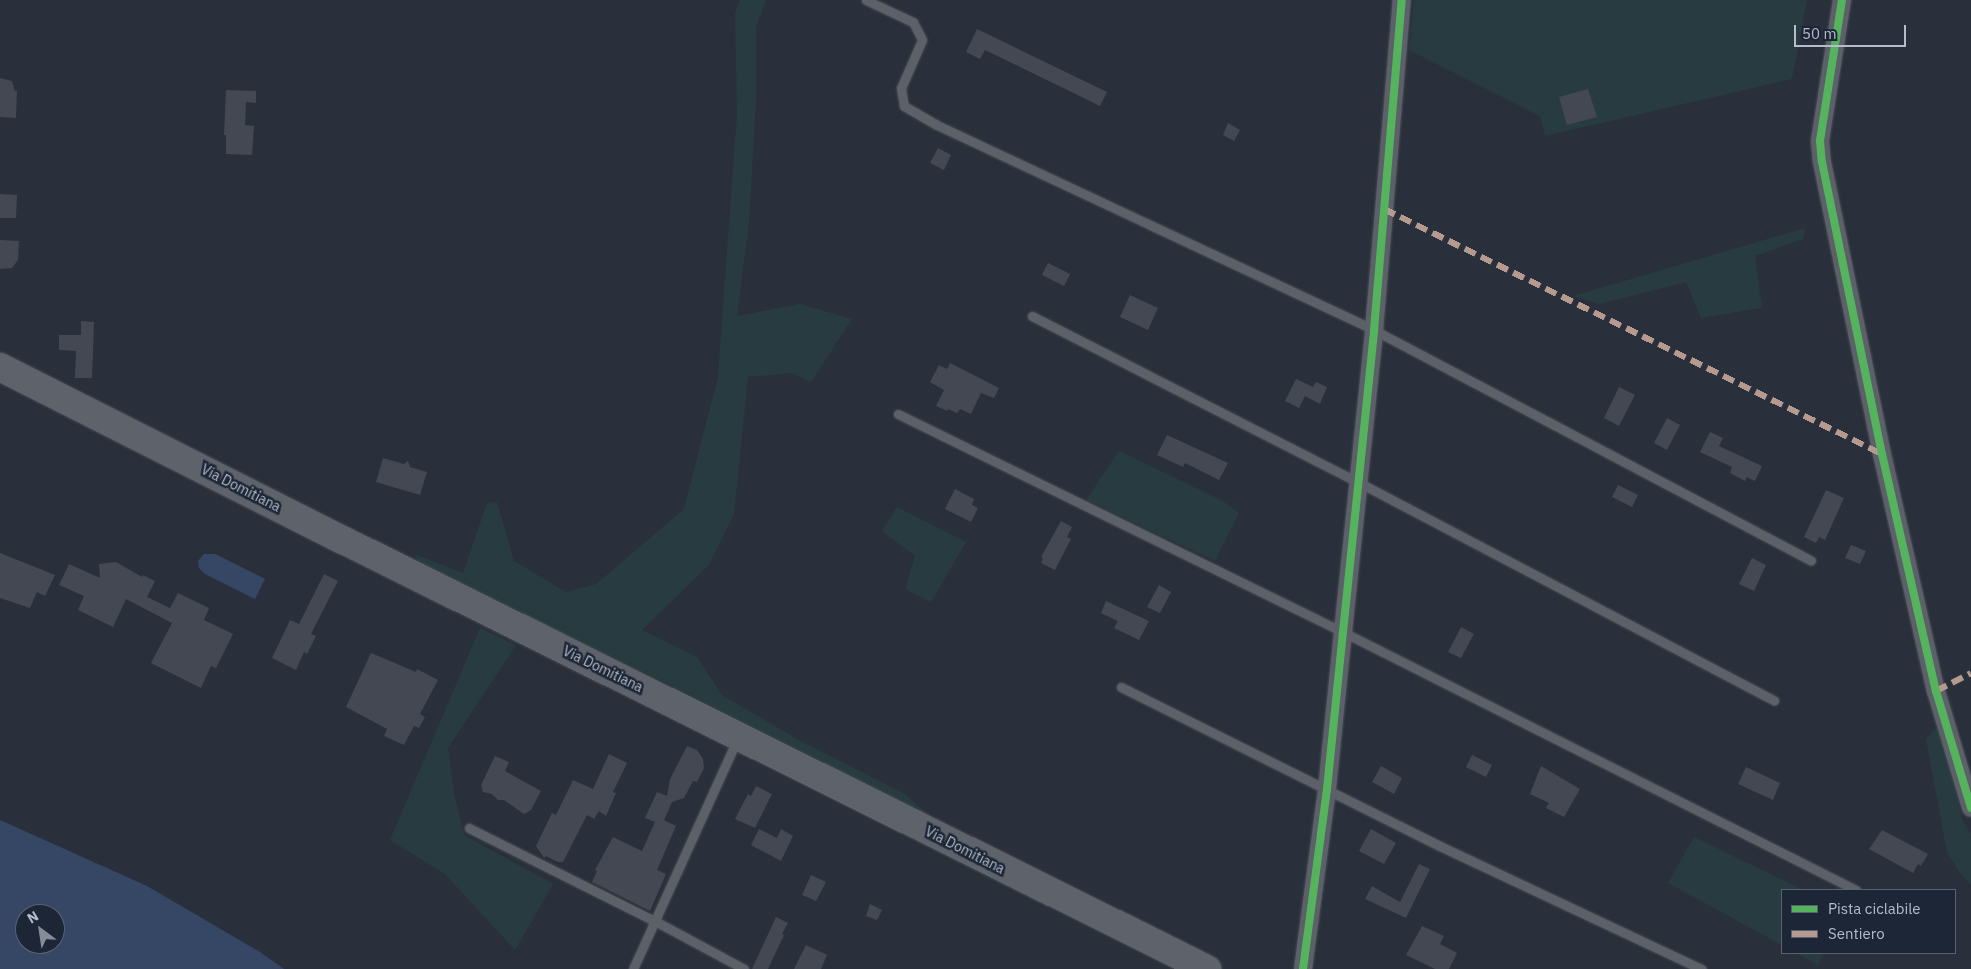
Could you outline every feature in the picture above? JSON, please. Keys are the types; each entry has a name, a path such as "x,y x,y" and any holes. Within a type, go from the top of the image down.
{"main road":[{"name":"Via Domitiana","path":"0,367 1207,969"}],"street":[{"path":"1303,969 1327,789 1374,330 1402,0"},
{"path":"1842,0 1820,141 1822,162 1882,454 1936,691 1971,808"}],"lane":[{"path":"866,0 913,22 922,40 901,88 904,106 946,130 1374,330 1810,560"},
{"path":"1032,316 1358,482 1774,700"},
{"path":"898,414 1343,632 1854,889"},
{"path":"1122,687 1601,924 1701,969"},
{"path":"634,969 739,736"},
{"path":"469,828 655,921 744,969"}],"shaded area":[{"path":"740,0 766,0 756,27 756,101 749,223 737,316 800,304 852,319 811,382 792,373 748,377 734,514 709,565 642,630 697,657 722,695 795,738 905,794 937,822 863,788 689,694 420,564 414,554 463,573 487,503 497,502 514,561 566,592 596,584 684,509 718,377 737,113 735,13"},
{"path":"1414,0 1807,0 1792,79 1545,136 1540,116 1409,50"},
{"path":"1805,228 1803,239 1755,256 1762,308 1701,318 1686,282 1599,304 1573,296"},
{"path":"1119,451 1223,501 1239,513 1215,561 1086,500"},
{"path":"897,507 966,542 931,602 905,589 915,556 882,531"},
{"path":"480,628 516,645 448,748 454,793 464,835 553,884 515,950 445,874 390,840"},
{"path":"1939,725 1963,821 1971,834 1971,885 1960,873 1947,852 1926,739"},
{"path":"1694,837 1801,889 1781,889 1781,944 1668,883"},
{"path":"1798,954 1824,954 1818,965"}],"water":[{"path":"204,554 215,554 265,579 255,599 205,574 199,568 198,561"},
{"path":"0,820 147,886 260,952 284,969 0,969"}],"building":[{"path":"977,29 1107,92 1100,106 985,50 980,59 966,52"},
{"path":"0,78 12,81 15,91 17,91 16,118 0,117"},
{"path":"1588,89 1597,117 1567,125 1559,97"},
{"path":"226,90 256,91 256,103 246,102 245,125 254,126 252,155 226,154 226,135 224,135"},
{"path":"1228,123 1240,130 1234,141 1223,135"},
{"path":"938,148 951,155 944,170 930,163"},
{"path":"0,194 17,195 16,218 0,218"},
{"path":"0,240 19,241 18,260 12,268 0,269"},
{"path":"1048,263 1070,274 1064,286 1042,275"},
{"path":"1130,295 1158,308 1148,330 1120,317"},
{"path":"81,321 94,322 92,378 75,378 76,351 59,350 59,335 81,335"},
{"path":"950,363 999,388 994,398 981,393 971,414 960,409 957,413 948,409 947,411 936,406 944,390 930,382 939,365 947,369"},
{"path":"1296,379 1313,387 1316,382 1327,387 1320,404 1305,396 1299,408 1285,401"},
{"path":"1619,387 1635,395 1619,426 1604,418"},
{"path":"1667,418 1680,425 1667,450 1654,443"},
{"path":"1710,432 1723,438 1719,446 1762,466 1755,481 1747,477 1745,481 1730,473 1732,467 1700,452"},
{"path":"1167,435 1228,463 1219,480 1185,463 1183,467 1157,455"},
{"path":"383,458 404,464 408,461 410,467 427,472 420,495 376,482"},
{"path":"1618,485 1638,495 1632,507 1612,497"},
{"path":"955,489 974,499 972,505 978,508 971,522 945,509"},
{"path":"1826,490 1844,498 1825,540 1819,537 1816,543 1804,537"},
{"path":"1061,521 1072,527 1067,537 1071,539 1055,570 1041,563 1043,558 1041,557"},
{"path":"1851,545 1866,551 1860,564 1845,558"},
{"path":"0,553 55,575 45,596 37,592 30,608 0,598"},
{"path":"1752,558 1766,565 1754,591 1739,584"},
{"path":"116,562 142,577 143,575 155,581 147,597 170,608 178,593 209,608 204,620 233,634 216,668 211,666 201,688 151,663 172,623 126,599 113,627 78,610 84,596 59,585 69,564 100,578 99,564"},
{"path":"324,574 338,581 311,634 316,636 307,654 304,652 296,670 272,658 290,620 299,624"},
{"path":"1159,585 1171,592 1160,613 1147,607"},
{"path":"1106,601 1149,621 1139,640 1114,628 1118,621 1101,613"},
{"path":"1461,627 1474,634 1461,658 1448,652"},
{"path":"371,653 416,672 417,669 438,680 420,714 425,717 419,728 414,726 404,745 384,736 387,729 346,707"},
{"path":"687,746 697,750 703,759 704,768 697,782 693,781 684,798 672,802 664,820 676,826 657,870 666,874 650,911 592,882 597,871 595,870 613,837 642,851 655,822 645,818 657,792 667,796 670,779"},
{"path":"609,754 627,763 613,792 616,793 606,816 599,811 594,819 587,815 563,862 558,862 546,856 544,858 536,846 552,813 556,815 573,780 593,789"},
{"path":"1472,755 1492,765 1486,777 1466,767"},
{"path":"495,756 509,762 505,771 541,791 531,810 524,814 504,800 498,800 492,794 483,792 481,785"},
{"path":"1381,766 1402,778 1394,794 1372,782"},
{"path":"1541,766 1580,789 1564,817 1546,808 1549,803 1530,794"},
{"path":"1746,767 1780,783 1773,800 1738,784"},
{"path":"756,786 772,794 755,828 735,819 748,794 751,796"},
{"path":"759,829 777,838 781,829 793,836 781,861 751,845"},
{"path":"1371,829 1396,843 1384,864 1359,851"},
{"path":"1882,830 1928,854 1921,866 1918,864 1913,873 1869,849"},
{"path":"1419,864 1430,869 1406,918 1365,899 1372,886 1400,902"},
{"path":"811,875 826,882 816,901 802,895"},
{"path":"870,904 882,910 877,920 866,916"},
{"path":"776,917 788,923 782,934 784,935 768,969 752,969"},
{"path":"1422,926 1444,936 1440,944 1457,953 1449,969 1435,969 1406,955"},
{"path":"806,945 827,955 821,969 794,969"}],"marked path":[{"path":"1384,209 1882,454"},
{"path":"1936,691 1971,673"}],"cycle path":[{"path":"1303,969 1327,789 1374,330 1402,0"},
{"path":"1842,0 1820,141 1822,162 1882,454 1936,691 1971,808"}]}
